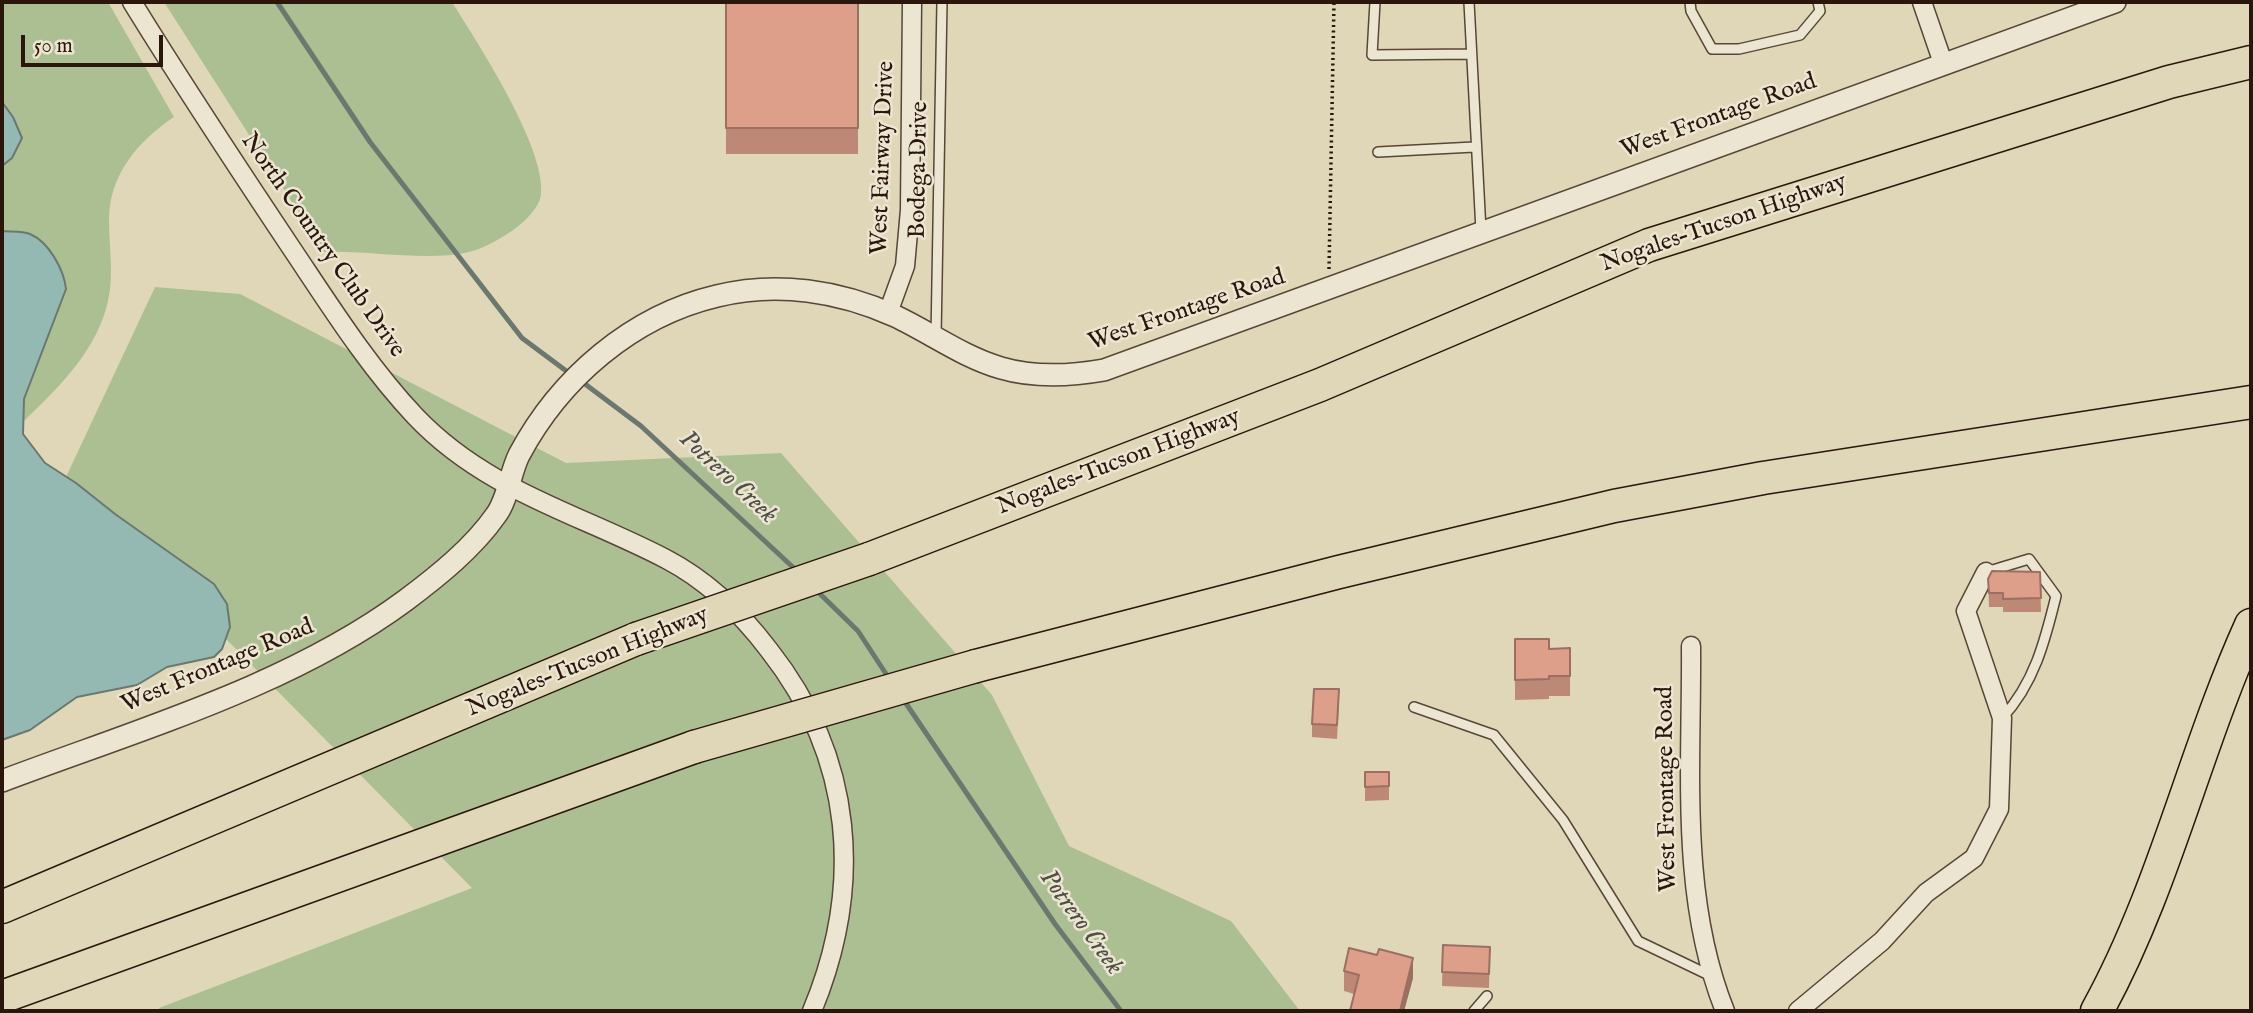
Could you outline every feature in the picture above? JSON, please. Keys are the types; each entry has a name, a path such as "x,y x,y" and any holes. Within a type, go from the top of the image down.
{"highway":[{"name":"Nogales–Tucson Highway","path":"2,907 636,639 869,559 1320,385 1649,245 2169,82 2251,62"},
{"path":"2,997 694,747 976,666 1339,572 1614,506 1763,478 2251,402"},
{"path":"2097,1011 2113,982 2165,852 2221,691 2251,625"}],"street":[{"name":"North Country Club Drive","path":"132,2 193,101 337,318 415,416 445,444 506,487 667,559 693,575 739,614 782,667 820,733 833,772 842,825 843,893 838,933 812,1011"},
{"name":"West Fairway Drive","path":"888,313 905,267 910,210 912,2"},
{"path":"1922,2 1943,63"},
{"name":"West Frontage Road","path":"2,781 286,671 354,636 406,600 454,560 498,513 519,455 562,394 604,351 662,314 709,298 749,290 810,291 839,296 888,313 1002,368 1027,373 1079,375 1129,363 2115,2"},
{"path":"1798,1011 1882,941 1926,893 1974,858 1999,809 2002,718 1966,611 1986,572"},
{"name":"West Frontage Road","path":"1691,646 1692,880 1711,976 1725,1011"}],"lane":[{"name":"Bodega Drive","path":"936,338 943,2"},
{"path":"1375,2 1372,55 1470,54"},
{"path":"1468,2 1474,147 1481,233"},
{"path":"1690,2 1691,11 1712,49 1739,48 1800,35 1819,11 1818,2"},
{"path":"1378,152 1474,147"},
{"path":"1986,572 2029,559 2056,596 2036,666 2019,700 2002,718"},
{"path":"1414,707 1494,735 1563,820 1638,941 1711,976"},
{"path":"1474,1011 1487,996"}],"path":[{"path":"1329,289 1328,221 1334,2"}],"green space":[{"path":"2,2 108,2 174,117 138,148 114,188 109,220 110,291 103,319 95,336 75,368 23,422 24,399 66,289 59,265 43,243 30,234 2,231"},
{"path":"164,2 452,2 493,69 522,124 540,175 541,195 538,204 512,231 469,252 416,256 324,252"},
{"path":"155,287 240,294 566,463 781,453 992,695 1069,846 1231,921 1300,1011 159,1011 159,1008 472,888 66,477"}],"water":[{"path":"2,102 13,117 22,138 12,158 2,166"},
{"path":"2,231 27,233 43,243 59,265 66,289 24,399 23,434 45,463 214,584 227,604 230,627 222,649 214,657 167,667 137,685 77,697 30,730 2,740"}],"building":[{"path":"726,2 858,2 858,128 726,128"},
{"path":"1992,571 2040,572 2041,598 2003,599 2003,593 1989,593 1988,579"},
{"path":"1515,639 1549,639 1549,649 1570,648 1570,676 1515,680"},
{"path":"1314,689 1339,689 1337,725 1312,724"},
{"path":"1365,772 1389,772 1389,786 1365,787"},
{"path":"1443,945 1490,947 1489,974 1442,972"},
{"path":"1349,948 1377,955 1379,949 1413,958 1400,1011 1350,1011 1359,975 1344,971"}],"waterway":[{"name":"Potrero Creek","path":"277,2 370,142 522,338 573,376"},
{"name":"Potrero Creek","path":"581,381 641,426 797,571"},
{"name":"Potrero Creek","path":"814,588 858,631 890,680"},
{"name":"Potrero Creek","path":"903,699 1055,924 1121,1011"}]}
